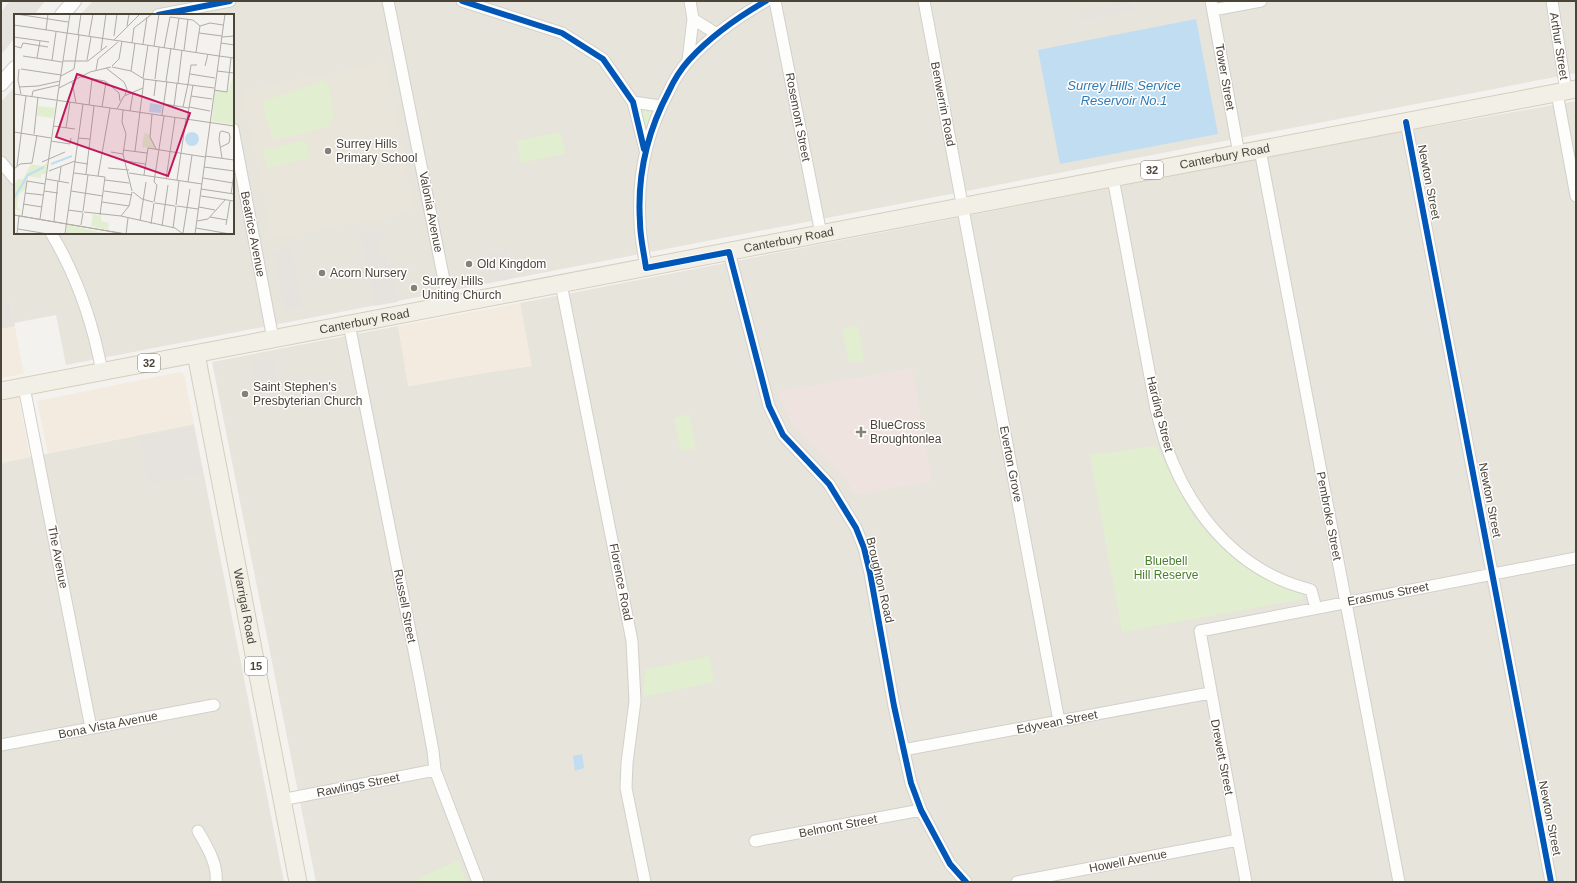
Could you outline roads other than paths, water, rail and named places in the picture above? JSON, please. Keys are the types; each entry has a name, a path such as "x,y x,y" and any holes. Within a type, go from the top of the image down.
{"main road":[{"name":"Canterbury Road","path":"1,391 1566,91"},
{"name":"Warrigal Road","path":"196,354 298,882"}],"street":[{"path":"63,14 74,1"},
{"path":"168,14 210,10 230,1"},
{"name":"Valonia Avenue","path":"388,1 449,305"},
{"path":"462,1 562,33 603,59 634,102 645,151"},
{"path":"688,61 693,19 690,1"},
{"path":"646,268 640,222 640,180 645,151 660,106 688,61 717,34 744,14 766,1"},
{"name":"Rosemont Street","path":"775,1 821,234"},
{"name":"Benwerrin Road","path":"924,1 963,207"},
{"path":"1212,5 1261,1"},
{"name":"Arthur Street","path":"1552,1 1566,91 1576,196"},
{"name":"Tower Street","path":"1212,5 1239,154"},
{"path":"693,19 717,34"},
{"path":"1,84 14,69"},
{"path":"634,102 660,106"},
{"name":"Newton Street","path":"1406,122 1551,882"},
{"name":"Beatrice Avenue","path":"234,134 273,339"},
{"name":"Pembroke Street","path":"1260,150 1399,882"},
{"path":"1,162 14,178"},
{"name":"Harding Street","path":"1112,178 1156,409 1165,444 1179,477 1198,510 1223,541 1250,562 1284,581 1310,590 1316,608"},
{"name":"Everton Grove","path":"963,207 1059,721"},
{"path":"52,234 65,259 87,310 95,337 102,372"},
{"name":"Broughton Road","path":"728,252 769,406 783,435 830,484 856,528 864,548 911,783 921,810 950,864 966,882"},
{"name":"Florence Road","path":"561,284 632,641 635,701 627,763 626,788 645,882"},
{"name":"Russell Street","path":"349,324 433,750 435,770 478,882"},
{"name":"The Avenue","path":"24,387 92,728"},
{"name":"Erasmus Street","path":"1200,631 1492,573 1576,558"},
{"name":"Drewett Street","path":"1200,631 1210,693 1246,882"},
{"name":"Edyvean Street","path":"904,750 1210,693"},
{"name":"Bona Vista Avenue","path":"1,745 214,705"},
{"name":"Rawlings Street","path":"281,800 435,770"},
{"name":"Belmont Street","path":"755,842 921,810"},
{"path":"198,831 212,856 217,878 216,882"},
{"name":"Howell Avenue","path":"1017,882 1238,840"}],"water":[{"name":"Surrey Hills Service Reservoir No.1","path":"1196,19 1218,134 1060,164 1038,50"},
{"path":"582,754 584,768 575,771 573,756"}],"place":[{"name":"Surrey Hills Primary School","path":"328,151"},
{"name":"Old Kingdom","path":"469,264"},
{"name":"Acorn Nursery","path":"322,273"},
{"name":"Surrey Hills Uniting Church","path":"414,288"},
{"name":"Saint Stephen's Presbyterian Church","path":"245,394"},
{"name":"BlueCross Broughtonlea","path":"861,432"}],"park label":[{"name":"Bluebell Hill Reserve","path":"1166,568"}]}
